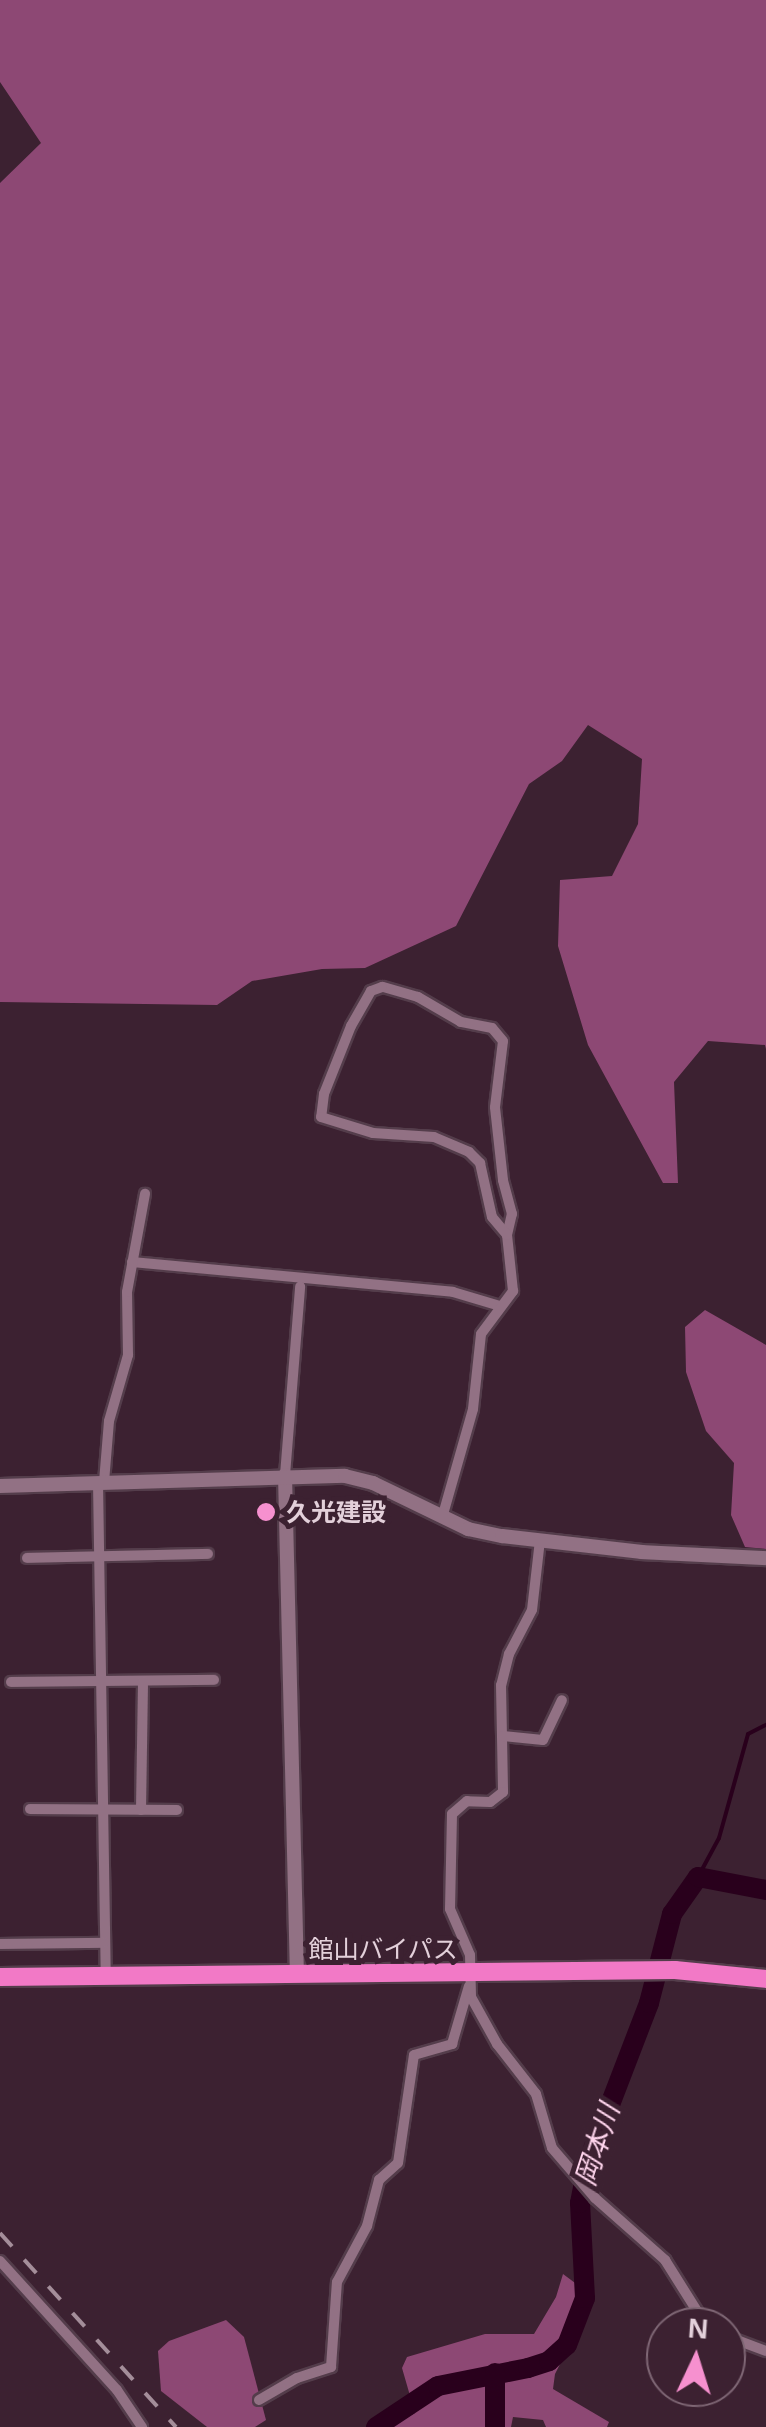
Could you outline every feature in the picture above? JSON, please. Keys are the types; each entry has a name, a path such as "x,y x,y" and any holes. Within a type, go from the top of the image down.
{"highway":[{"name":"館山バイパス","path":"0,1977 297,1975 469,1980 675,1970 766,1979"}],"street":[{"path":"442,1518 473,1409 481,1334 513,1291 507,1235 512,1214 503,1180 496,1107 504,1054 499,1033 461,1022 418,997 382,987 371,992 344,1043 324,1094 322,1117 373,1132 434,1137 469,1152 480,1163 492,1217 507,1235"},
{"path":"106,1976 98,1556 101,1482 109,1421 128,1355 132,1262 145,1194"},
{"path":"132,1262 452,1292 500,1306"},
{"path":"297,1975 285,1475 300,1287"},
{"path":"0,1486 345,1476 373,1483 468,1529 642,1552 766,1558"},
{"path":"259,2400 297,2378 331,2367 337,2282 367,2226 379,2180 398,2164 414,2055 452,2044 469,1980 470,1956 447,1894 452,1814 467,1801 490,1802 503,1792 504,1666 532,1610 540,1540"},
{"path":"27,1558 208,1554"},
{"path":"12,1682 214,1680"},
{"path":"141,1810 143,1682"},
{"path":"503,1736 543,1740 562,1700"},
{"path":"30,1809 177,1810"},
{"path":"0,1944 104,1943"},
{"path":"469,1980 497,2044 536,2094 552,2148 595,2198 666,2260 695,2307"},
{"path":"0,2261 117,2390 142,2427"}],"shaded area":[{"path":"0,0 766,0 766,1049 765,1045 708,1041 674,1082 678,1183 663,1183 588,1045 558,946 560,880 612,876 638,824 642,759 588,725 562,761 529,784 456,926 365,968 322,969 252,981 217,1005 0,1002 0,183 41,143 0,82"},
{"path":"705,1310 766,1345 766,1549 745,1547 731,1515 734,1463 706,1431 686,1372 685,1327"},
{"path":"563,2274 594,2297 555,2374 553,2389 609,2422 607,2427 546,2427 543,2420 513,2417 511,2427 389,2427 415,2413 402,2368 407,2357 485,2334 534,2334 556,2297"},
{"path":"226,2320 244,2337 266,2420 255,2427 207,2427 161,2391 158,2351 169,2341"}],"waterway":[{"path":"698,1877 719,1838 748,1734 766,1725"},
{"name":"岡本川","path":"376,2427 438,2386 528,2368 549,2361 567,2345 585,2298 580,2203 588,2162 649,2003 672,1914 698,1877 766,1890"},
{"path":"495,2373 495,2427"}],"railway":[{"path":"0,2233 176,2427"}],"place":[{"name":"久光建設","path":"266,1512"}]}
